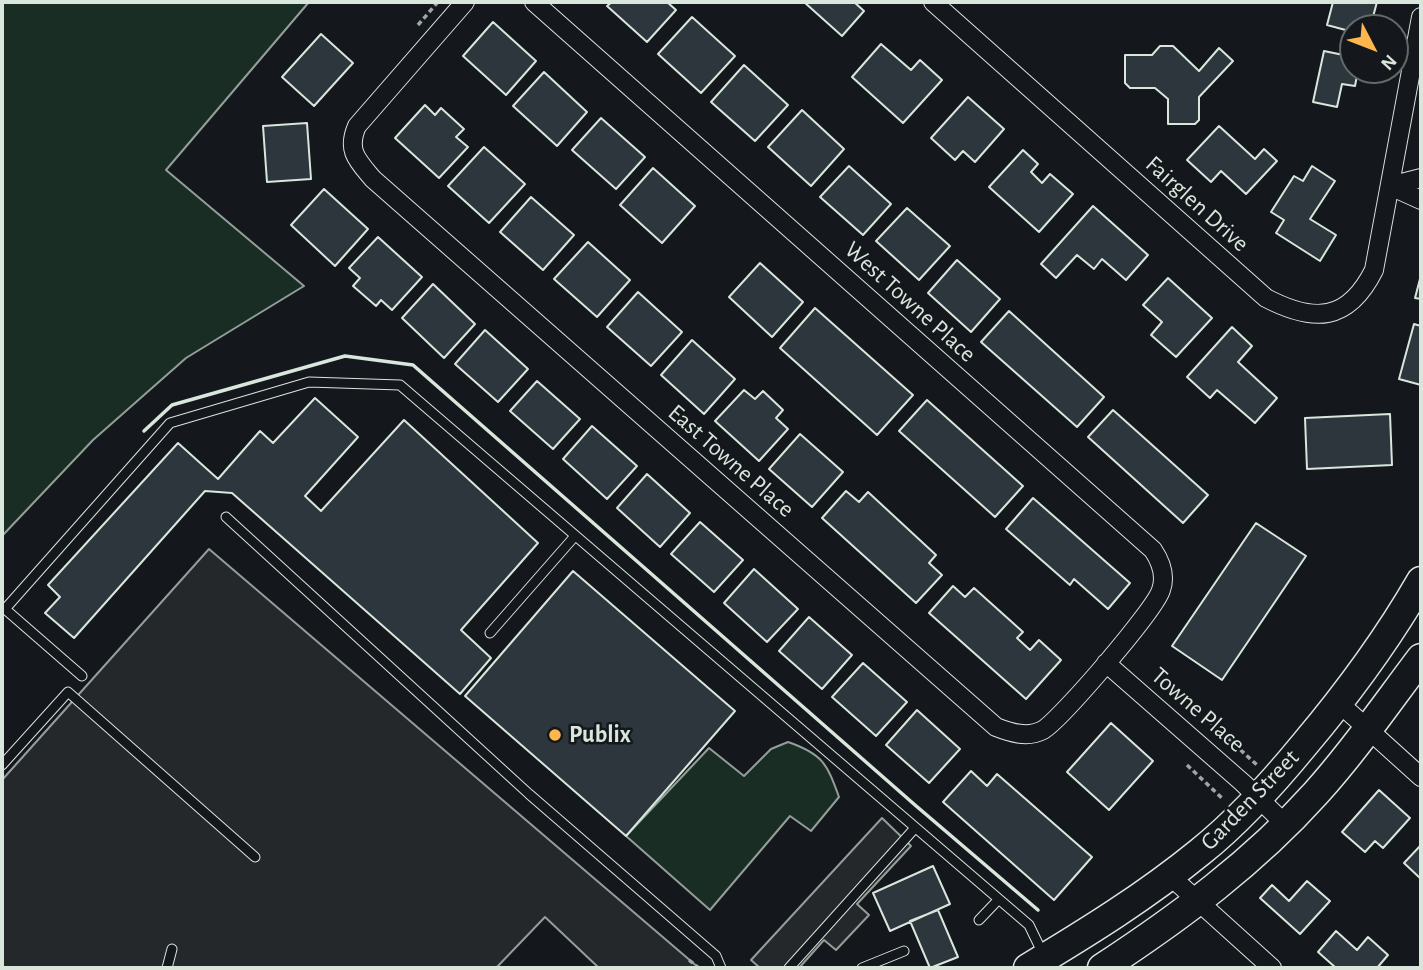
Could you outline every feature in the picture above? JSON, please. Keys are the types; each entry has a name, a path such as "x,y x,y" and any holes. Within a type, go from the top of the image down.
{"main road":[{"name":"Garden Street","path":"1037,963 1125,909 1201,852 1259,798 1339,703 1398,622 1421,581"},
{"name":"Garden Street","path":"1102,968 1156,933 1198,901 1241,867 1286,825 1318,792 1421,658"}],"street":[{"name":"East Towne Place","path":"465,2 357,126 351,140 356,159 373,179 996,727 1010,733 1028,734 1041,731 1053,722 1106,663"},
{"name":"West Towne Place","path":"534,2 1153,550 1160,560 1162,589 1155,603 1106,663"},
{"name":"Fairglen Drive","path":"933,2 1266,298 1306,315 1325,314 1347,305 1364,289 1374,270 1421,17"},
{"path":"1390,186 1421,178"},
{"path":"1390,186 1421,201"},
{"name":"Towne Place","path":"1106,663 1286,825"},
{"path":"1339,703 1421,776"},
{"path":"1169,875 1272,968"}],"lane":[{"path":"82,676 5,609 170,423 309,382 400,385 1029,925 1037,963"},
{"path":"226,517 529,794 716,956 721,968"},
{"path":"491,633 575,536"},
{"path":"2,765 68,692 255,857"},
{"path":"789,968 915,828"},
{"path":"979,920 998,900"},
{"path":"167,968 172,950"},
{"path":"862,968 904,951"}],"path":[{"path":"1209,721 1259,766"},
{"path":"1187,765 1225,801"},
{"path":"689,960 699,968"}],"green space":[{"path":"2,2 309,2 166,170 304,286 186,358 93,440 2,536"},
{"path":"788,742 809,751 822,762 839,797 811,831 790,816 710,910 626,836 709,748 744,776 771,749"}],"shaded area":[{"path":"209,549 699,968 599,968 545,917 496,968 2,968 2,780"},
{"path":"882,818 911,846 857,904 869,915 836,950 824,940 799,968 760,968 751,960"}],"building":[{"path":"612,2 667,2 676,10 647,42 607,6"},
{"path":"804,2 854,2 864,11 842,36"},
{"path":"1333,2 1377,2 1374,14 1339,14 1339,28 1327,25"},
{"path":"692,17 735,56 701,93 658,54"},
{"path":"493,22 536,61 506,95 463,56"},
{"path":"321,34 353,63 314,106 282,77"},
{"path":"881,44 911,70 920,60 942,80 903,123 852,77"},
{"path":"1160,46 1173,46 1199,71 1219,48 1233,61 1199,97 1199,120 1195,124 1168,124 1168,99 1155,88 1130,88 1125,83 1125,55 1152,55"},
{"path":"1324,51 1339,54 1339,84 1342,84 1337,107 1313,102"},
{"path":"744,65 788,105 755,141 711,102"},
{"path":"544,72 587,112 557,146 513,106"},
{"path":"968,97 1004,129 975,162 963,151 955,160 931,138"},
{"path":"425,105 435,115 441,108 464,129 456,137 468,147 439,178 395,138"},
{"path":"802,110 844,149 811,186 768,147"},
{"path":"601,118 645,157 616,189 572,150"},
{"path":"307,123 311,179 267,182 263,126"},
{"path":"1219,126 1255,159 1264,149 1277,161 1246,194 1221,171 1211,182 1187,160"},
{"path":"484,147 525,184 489,223 448,186"},
{"path":"1023,150 1038,164 1031,172 1042,183 1050,174 1073,194 1039,232 989,187"},
{"path":"849,166 891,204 863,235 820,197"},
{"path":"1312,166 1335,181 1310,219 1336,235 1320,261 1276,233 1284,220 1271,212 1294,176 1303,181"},
{"path":"653,168 695,206 662,243 620,205"},
{"path":"324,189 368,229 335,266 291,225"},
{"path":"531,197 574,235 543,270 500,232"},
{"path":"1093,206 1148,255 1126,280 1102,259 1094,269 1077,255 1056,278 1041,264"},
{"path":"907,208 950,246 919,280 876,241"},
{"path":"378,237 422,277 392,310 381,300 376,306 353,286 360,278 349,268"},
{"path":"588,242 630,280 597,317 554,279"},
{"path":"957,260 1000,299 971,332 928,293"},
{"path":"760,263 803,302 772,337 729,297"},
{"path":"1421,275 1421,299 1415,298"},
{"path":"1168,278 1212,318 1176,357 1151,335 1162,322 1143,305"},
{"path":"433,284 475,324 444,358 402,318"},
{"path":"638,292 682,332 651,366 607,327"},
{"path":"815,308 913,395 877,435 780,348"},
{"path":"1009,311 1104,397 1077,427 981,342"},
{"path":"1414,324 1421,326 1421,385 1399,379"},
{"path":"1232,327 1252,346 1238,362 1277,398 1255,423 1217,390 1210,398 1187,377"},
{"path":"485,330 528,369 498,402 455,364"},
{"path":"692,340 735,379 704,414 661,375"},
{"path":"537,381 580,419 553,449 510,411"},
{"path":"744,390 755,399 763,391 783,410 776,418 788,429 759,461 715,421"},
{"path":"315,398 358,437 305,496 321,511 404,420 538,543 461,630 491,658 460,694 232,493 205,491 74,638 45,613 60,597 48,585 178,443 218,479 260,431 273,443"},
{"path":"927,400 1023,486 995,517 899,431"},
{"path":"1113,410 1208,495 1183,523 1088,437"},
{"path":"1390,414 1392,465 1307,469 1305,418"},
{"path":"592,426 637,466 607,499 563,459"},
{"path":"800,434 843,472 812,507 769,469"},
{"path":"647,474 690,513 660,547 617,508"},
{"path":"846,491 859,502 868,492 936,555 929,563 942,575 916,603 822,518"},
{"path":"1033,498 1130,583 1108,609 1074,579 1070,585 1006,529"},
{"path":"700,522 743,560 714,592 671,554"},
{"path":"1256,523 1306,556 1222,680 1172,646"},
{"path":"754,569 798,609 767,642 724,603"},
{"path":"573,571 735,711 626,836 465,696"},
{"path":"953,586 965,597 974,588 1023,632 1017,638 1030,650 1039,640 1061,660 1026,699 929,613"},
{"path":"809,617 852,655 822,689 779,651"},
{"path":"863,663 907,702 876,736 832,697"},
{"path":"917,710 960,749 929,783 886,745"},
{"path":"1111,723 1153,761 1109,810 1067,772"},
{"path":"971,771 987,786 997,774 1092,857 1054,900 943,802"},
{"path":"1379,790 1410,818 1383,848 1375,841 1365,852 1342,832"},
{"path":"1421,845 1421,879 1404,863"},
{"path":"933,866 950,904 890,931 873,893"},
{"path":"1307,881 1330,901 1300,934 1260,898 1272,885 1289,901"},
{"path":"938,910 958,957 930,968 910,921"},
{"path":"1336,931 1357,950 1368,937 1388,955 1377,968 1336,968 1318,952"}],"wall":[{"path":"144,431 172,405 345,356 413,365 1038,910"}],"place":[{"name":"Publix","path":"555,735"}]}
